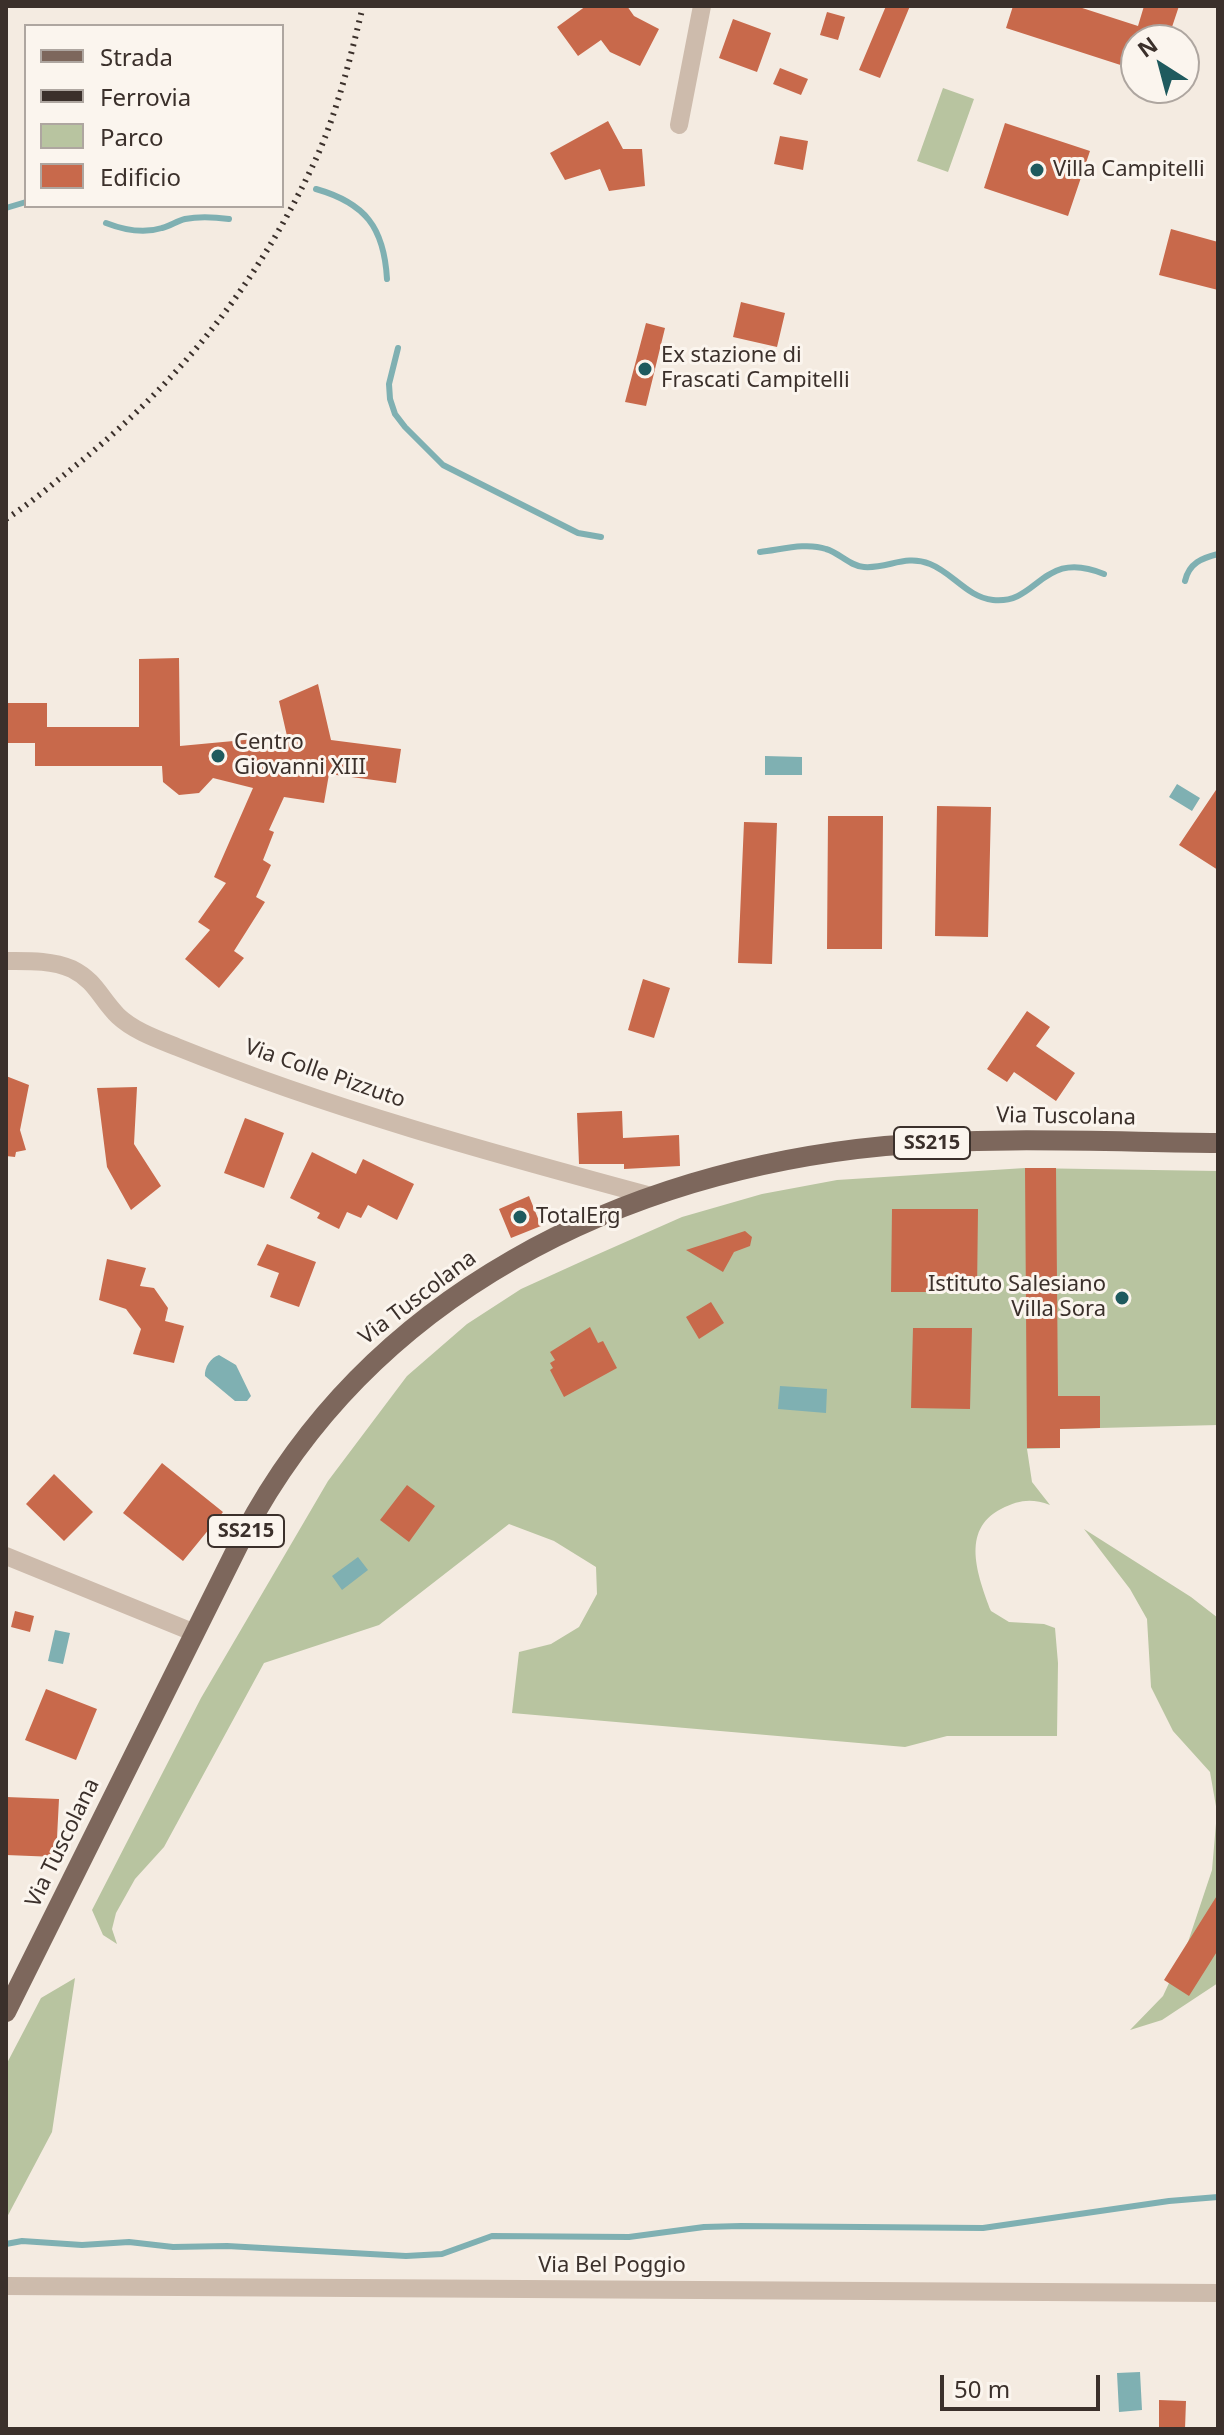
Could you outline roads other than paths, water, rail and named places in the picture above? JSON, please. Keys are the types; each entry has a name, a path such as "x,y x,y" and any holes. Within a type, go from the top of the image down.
{"main road":[{"name":"Via Tuscolana","path":"6,2012 271,1486 312,1428 371,1363 423,1319 492,1272 597,1218 651,1196 776,1163 885,1146 997,1140 1218,1143"}],"street":[{"path":"679,125 702,6"},
{"name":"Via Colle Pizzuto","path":"6,961 51,963 72,970 96,986 117,1015 135,1028 287,1089 490,1153 651,1196"},
{"path":"6,1556 195,1633"},
{"name":"Via Bel Poggio","path":"6,2286 1218,2293"}],"water":[{"path":"765,756 802,757 802,775 765,775"},
{"path":"1177,784 1200,798 1192,811 1169,797"},
{"path":"219,1355 236,1365 251,1396 247,1401 235,1401 205,1376 209,1363"},
{"path":"780,1386 827,1389 826,1413 778,1409"},
{"path":"358,1557 368,1570 342,1590 332,1576"},
{"path":"55,1630 70,1633 63,1664 48,1661"},
{"path":"1140,2372 1142,2410 1119,2412 1117,2373"}],"waterway":[{"path":"316,189 347,202 369,220 382,245 387,279"},
{"path":"6,208 24,203"},
{"path":"106,223 148,231 191,218 229,219"},
{"path":"398,348 389,384 395,414 443,465 578,533 601,537"},
{"path":"760,552 818,547 864,567 921,561 938,568 975,594 993,600 1021,594 1053,572 1067,568 1083,568 1104,574"},
{"path":"1185,581 1197,562 1218,554"},
{"path":"6,2244 22,2241 82,2245 129,2242 173,2247 227,2246 406,2256 442,2254 492,2236 629,2237 704,2227 741,2226 983,2228 1169,2201 1218,2197"}],"railway":[{"path":"6,519 69,471 145,404 210,332 239,293 291,209 314,163 330,125 363,6"}],"place":[{"name":"Villa Campitelli","path":"1037,170"},
{"name":"Ex stazione di Frascati Campitelli","path":"645,369"},
{"name":"Centro Giovanni XIII","path":"218,756"},
{"name":"TotalErg","path":"520,1217"},
{"name":"Istituto Salesiano Villa Sora","path":"1122,1298"}]}
